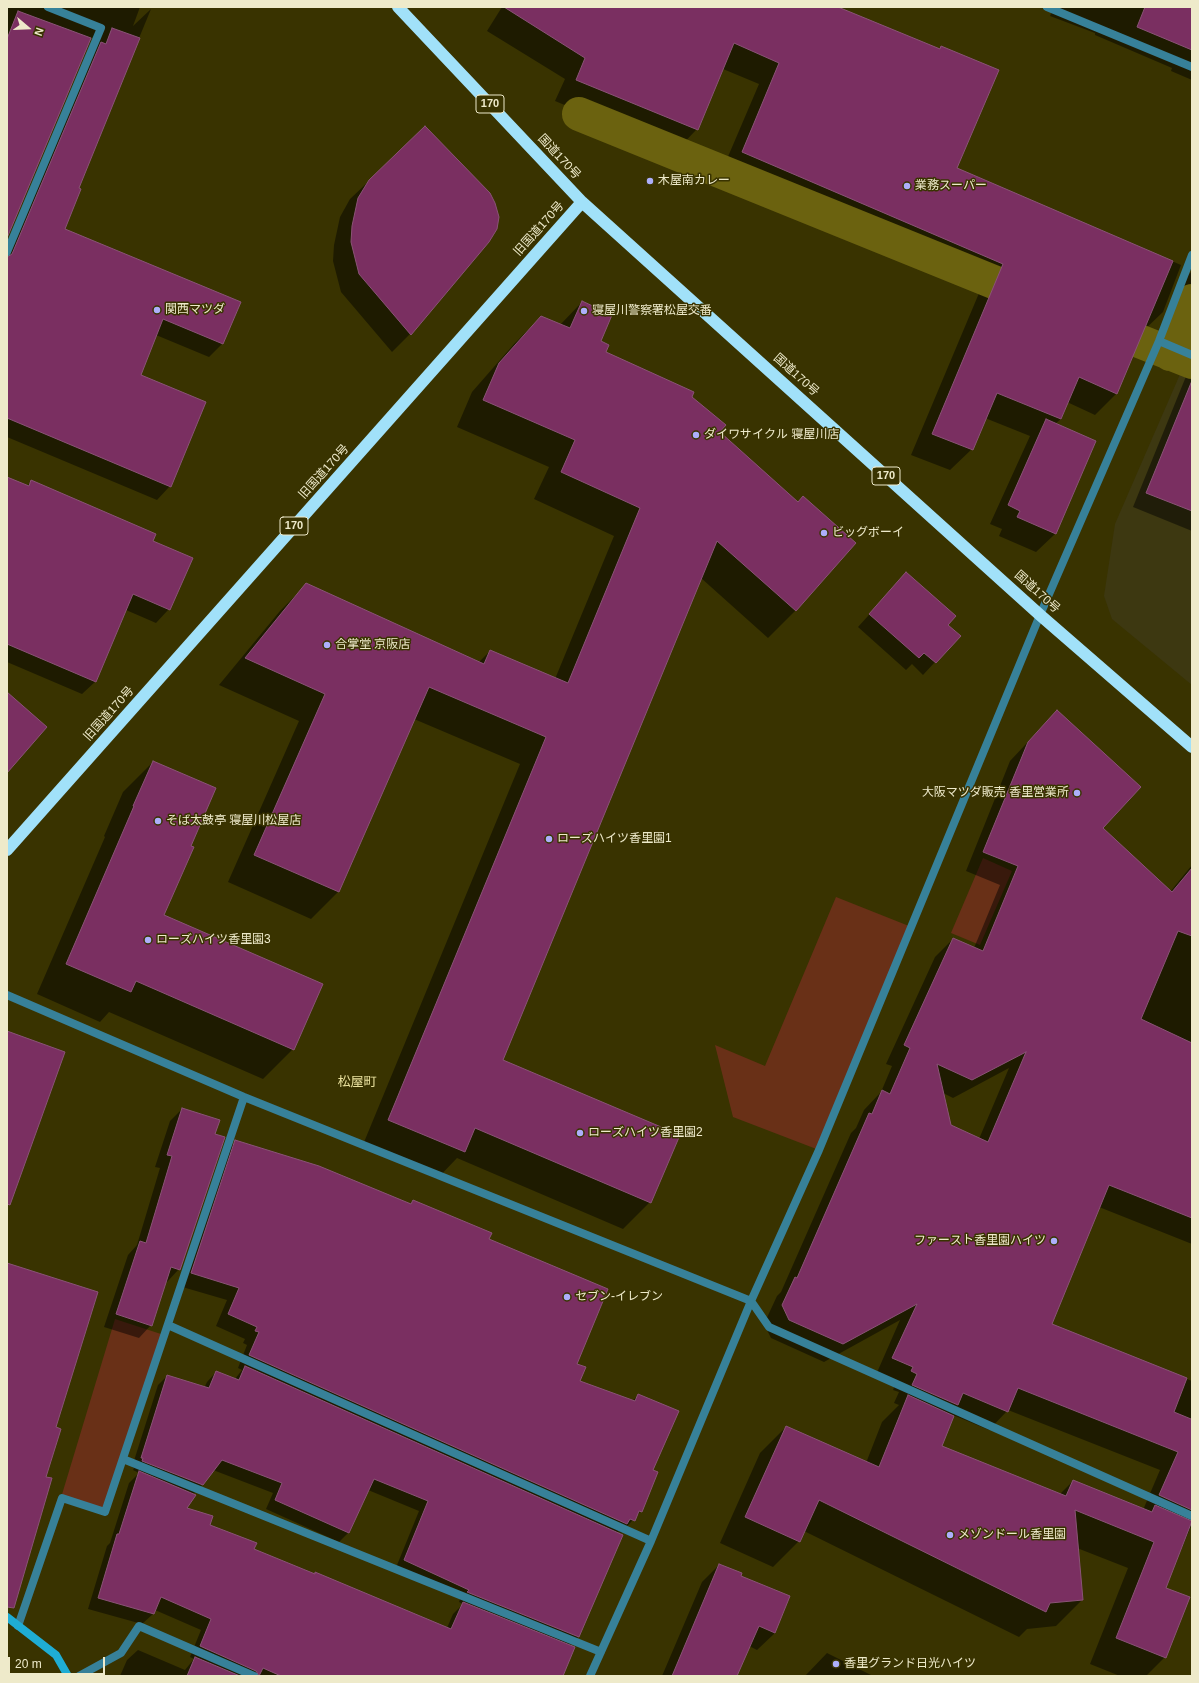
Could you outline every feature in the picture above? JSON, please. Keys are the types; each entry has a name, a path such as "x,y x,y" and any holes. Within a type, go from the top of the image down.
{"highway":[{"name":"国道170号","path":"398,7 582,202 1040,615 1192,748"},
{"name":"旧国道170号","path":"7,850 582,202"}],"street":[{"path":"7,252 101,28 48,7"},
{"path":"1047,7 1192,67"},
{"path":"590,1676 650,1541 751,1301 819,1150 1040,615 1159,341 1192,255"},
{"path":"1159,341 1192,355"},
{"path":"7,995 244,1097 751,1301 769,1326 1192,1516"},
{"path":"18,1626 62,1498 105,1512 244,1097"},
{"path":"168,1325 650,1541"},
{"path":"123,1459 601,1652"},
{"path":"7,1617 56,1655 68,1676"},
{"path":"79,1676 121,1653 138,1626 254,1676"}],"shaded area":[{"path":"1181,372 1192,377 1192,685 1112,619 1104,596 1115,524"},
{"path":"983,858 1012,871 980,945 951,933"},
{"path":"836,897 914,928 819,1150 733,1117 715,1045 765,1066"},
{"path":"115,1319 164,1335 105,1512 60,1501"}],"building":[{"path":"504,7 838,7 940,49 941,46 999,70 957,168 1173,261 1117,394 1079,377 1061,419 997,393 973,450 932,434 1003,264 742,152 779,63 734,43 698,130 576,80 585,58"},
{"path":"1145,7 1192,7 1192,50 1137,27"},
{"path":"18,11 91,38 7,238 7,39"},
{"path":"112,28 140,38 79,188 81,189 65,229 241,302 223,344 163,319 141,375 206,402 171,487 7,418 7,257 12,254 101,42 106,44"},
{"path":"425,126 490,193 499,217 497,229 489,242 411,335 359,274 351,242 352,226 358,198 369,180"},
{"path":"582,301 612,315 601,341 609,345 606,352 694,392 692,397 726,425 720,432 798,502 803,496 856,543 796,611 717,541 503,1060 680,1135 651,1203 475,1128 465,1152 388,1120 546,737 429,687 339,892 254,855 325,694 245,658 306,583 484,664 490,650 568,683 640,508 561,472 575,440 483,400 499,363 541,316 570,328"},
{"path":"1192,383 1192,511 1146,493"},
{"path":"1046,419 1096,441 1056,534 1017,517 1020,511 1008,505"},
{"path":"7,477 29,486 31,480 156,534 153,541 193,558 170,610 133,594 96,682 7,644"},
{"path":"906,572 956,616 948,625 961,636 936,663 924,653 919,658 869,614"},
{"path":"7,692 47,727 7,773"},
{"path":"1057,710 1141,787 1103,828 1172,892 1192,868 1192,936 1178,931 1141,1019 1192,1043 1192,1218 1109,1185 1052,1324 1187,1378 1174,1412 1191,1419 1192,1418 1192,1510 1159,1495 1178,1452 1018,1388 1008,1412 963,1393 958,1405 912,1385 917,1374 911,1371 913,1367 892,1358 917,1304 843,1344 789,1320 782,1305 795,1277 797,1278 869,1113 872,1114 882,1090 890,1094 910,1048 904,1045 953,938 983,951 1018,866 983,852 1028,742","holes":["1026,1052 988,1142 951,1125 937,1064 972,1080"]},
{"name":"ローズハイツ香里園3","path":"153,761 216,788 191,846 194,847 164,915 323,984 294,1050 136,981 131,992 66,964"},
{"path":"7,1031 65,1052 10,1205 7,1204"},
{"path":"182,1108 220,1120 215,1134 225,1137 180,1270 171,1267 152,1326 116,1314 140,1241 146,1243 172,1156 167,1155"},
{"path":"235,1140 319,1166 411,1204 413,1200 492,1233 489,1239 608,1289 577,1364 586,1367 580,1381 635,1401 638,1394 679,1411 653,1470 658,1472 642,1512 639,1511 635,1521 630,1519 627,1524 249,1355 259,1332 255,1331 257,1327 228,1314 239,1288 191,1273"},
{"path":"7,1263 98,1292 56,1427 61,1429 46,1477 52,1478 14,1608 7,1607"},
{"path":"245,1366 623,1535 579,1637 467,1592 469,1590 404,1560 428,1501 374,1479 349,1533 275,1500 282,1483 222,1460 203,1485 142,1461 143,1458 141,1458 167,1375 209,1388 216,1371 239,1380"},
{"path":"908,1395 954,1416 942,1446 1066,1496 1073,1480 1152,1512 1155,1505 1192,1521 1166,1588 1190,1597 1166,1658 1116,1638 1154,1542 1075,1510 1083,1600 1050,1603 1046,1612 819,1500 800,1542 745,1517 786,1426 879,1467"},
{"path":"139,1471 196,1495 187,1508 213,1516 210,1525 257,1543 254,1549 315,1574 315,1572 451,1629 463,1602 575,1647 563,1676 281,1676 263,1668 259,1676 256,1671 200,1646 211,1619 161,1597 154,1614 98,1598 117,1534 119,1534"},
{"path":"719,1564 742,1573 741,1576 790,1596 775,1633 759,1626 737,1676 672,1676"},
{"path":"195,1657 240,1676 187,1676"}],"waterway":[{"path":"579,114 1038,300"},
{"path":"1170,354 1192,301"},
{"path":"1096,324 1192,362"}],"place":[{"name":"木屋南カレー","path":"650,181"},
{"name":"業務スーパー","path":"907,186"},
{"name":"関西マツダ","path":"157,310"},
{"name":"寝屋川警察署松屋交番","path":"584,311"},
{"name":"ダイワサイクル 寝屋川店","path":"696,435"},
{"name":"ビッグボーイ","path":"824,533"},
{"name":"合掌堂 京阪店","path":"327,645"},
{"name":"大阪マツダ販売 香里営業所","path":"1077,793"},
{"name":"そば太鼓亭 寝屋川松屋店","path":"158,821"},
{"name":"ローズハイツ香里園1","path":"549,839"},
{"name":"ローズハイツ香里園3","path":"148,940"},
{"name":"ローズハイツ香里園2","path":"580,1133"},
{"name":"ファースト香里園ハイツ","path":"1054,1241"},
{"name":"セブン-イレブン","path":"567,1297"},
{"name":"メゾンドール香里園","path":"950,1535"},
{"name":"香里グランド日光ハイツ","path":"836,1664"}],"district":[{"name":"松屋町","path":"357,1082"}]}
